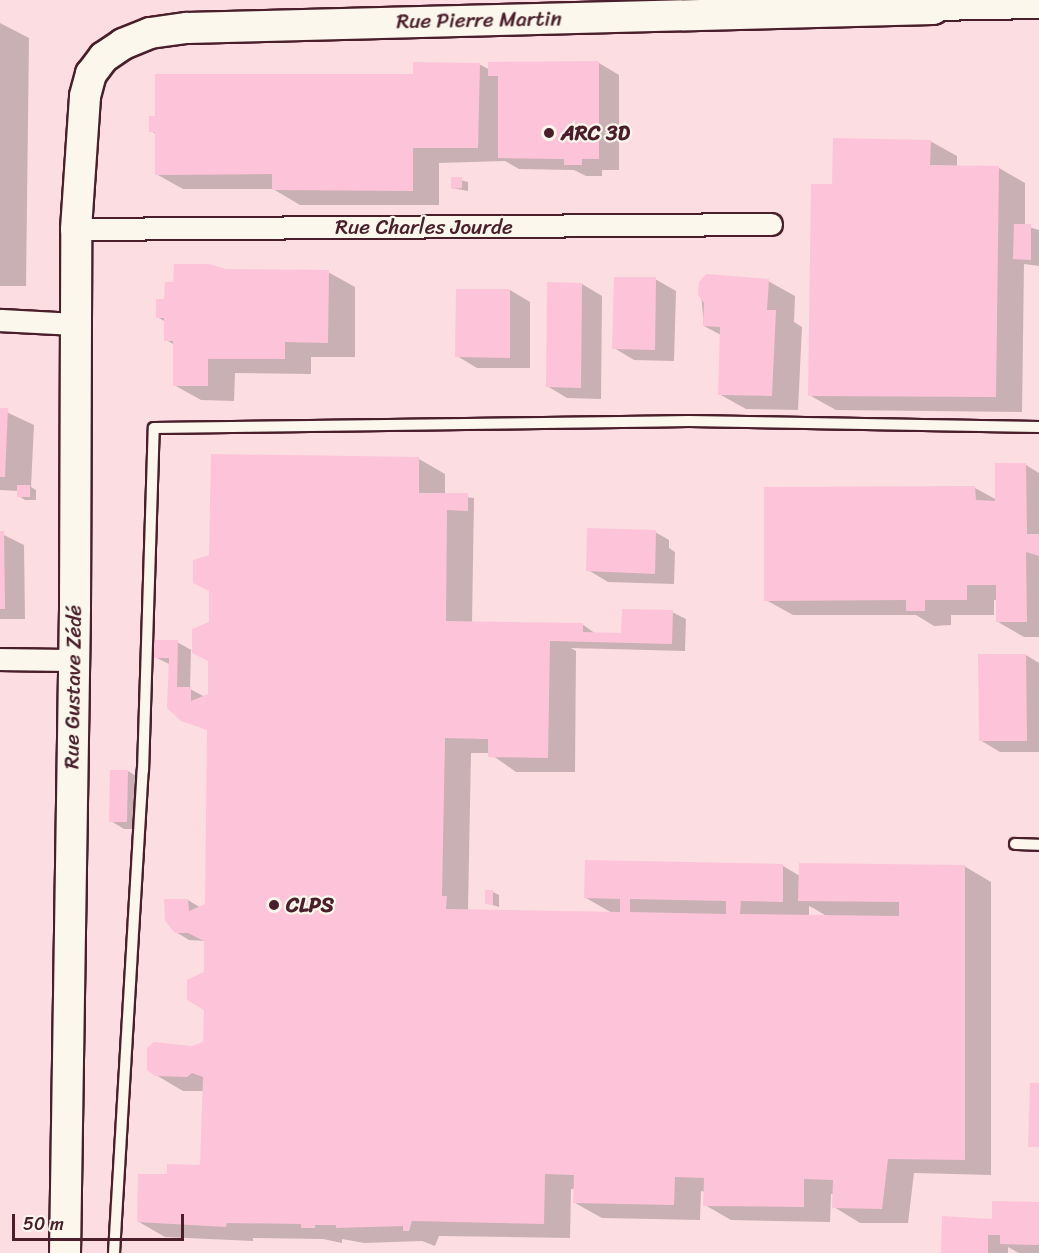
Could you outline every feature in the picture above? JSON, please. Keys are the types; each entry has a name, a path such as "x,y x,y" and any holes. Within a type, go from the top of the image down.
{"street":[{"name":"Rue Pierre Martin","path":"84,122 91,74 104,57 123,44 150,33 187,28 935,4 1039,8"},
{"name":"Rue Gustave Zédé","path":"65,1253 74,660 74,324 76,229 84,122"},
{"name":"Rue Charles Jourde","path":"76,229 771,224"},
{"path":"0,320 74,324"},
{"path":"0,659 74,660"}],"lane":[{"path":"114,1253 143,771 154,428 689,421 1039,427"},
{"path":"1015,844 1039,845"}],"shaded area":[{"path":"0,0 1039,0 1039,1253 0,1253"}],"building":[{"path":"599,61 599,159 582,159 582,165 564,165 564,159 498,158 498,76 488,76 488,62"},
{"path":"413,62 480,63 478,148 413,148 413,191 272,190 272,174 155,175 155,132 149,132 149,116 155,116 155,74 413,74"},
{"path":"833,138 931,140 930,165 999,166 996,397 808,396 811,184 832,184"},
{"path":"451,177 462,177 462,188 451,189"},
{"path":"1014,224 1031,224 1031,260 1013,259"},
{"path":"174,264 209,264 226,269 329,270 328,343 285,342 285,359 208,359 208,386 173,386 173,341 164,341 164,318 156,318 156,299 164,299 165,282 173,282"},
{"path":"706,274 769,279 767,310 776,310 772,396 718,395 720,327 703,326 704,303 698,295 699,282"},
{"path":"614,277 656,277 655,350 612,349"},
{"path":"547,282 582,283 581,388 546,387"},
{"path":"456,289 510,289 510,358 455,357"},
{"path":"0,408 8,408 5,477 0,477"},
{"path":"211,454 419,457 419,493 468,493 468,511 447,510 446,621 583,623 583,632 621,633 622,609 673,610 672,644 550,641 548,758 488,757 488,739 445,738 442,896 447,896 446,909 620,912 620,899 584,898 585,860 783,864 783,902 741,901 740,914 899,916 899,902 798,901 799,863 965,865 965,1160 888,1159 882,1209 832,1208 833,1180 804,1179 804,1207 703,1206 704,1178 675,1177 674,1205 573,1203 574,1175 545,1174 544,1224 412,1221 409,1231 403,1231 403,1226 336,1228 336,1225 315,1225 315,1228 301,1228 301,1224 227,1223 226,1227 137,1222 138,1174 167,1174 167,1164 200,1165 203,1077 192,1073 187,1077 155,1076 147,1070 147,1048 154,1042 192,1046 203,1042 204,1010 187,1000 187,980 204,972 204,941 188,933 175,933 165,921 164,899 188,899 189,911 205,904 207,730 181,721 167,708 169,658 153,658 153,640 178,640 177,687 191,687 191,701 208,694 208,661 192,653 192,629 209,622 209,591 193,583 193,560 209,555","holes":["630,899 726,901 726,914 630,912"]},
{"path":"995,463 1026,463 1027,534 1039,534 1039,556 1026,552 1027,622 996,622 996,585 967,585 967,600 925,600 925,611 906,611 906,600 764,601 764,487 975,486 976,500 995,501"},
{"path":"17,485 30,485 30,497 17,497"},
{"path":"587,528 656,530 655,574 586,571"},
{"path":"0,531 4,531 5,609 0,609"},
{"path":"978,654 1026,654 1027,741 979,741"},
{"path":"110,770 128,770 127,822 109,822"},
{"path":"485,890 493,890 493,905 485,904"},
{"path":"1030,1083 1039,1083 1039,1147 1028,1147"},
{"path":"992,1201 1039,1202 1039,1245 1000,1244 1000,1235 988,1235 988,1253 941,1253 942,1216 992,1219"}],"place":[{"name":"ARC 3D","path":"549,133"},
{"name":"CLPS","path":"274,905"}]}
